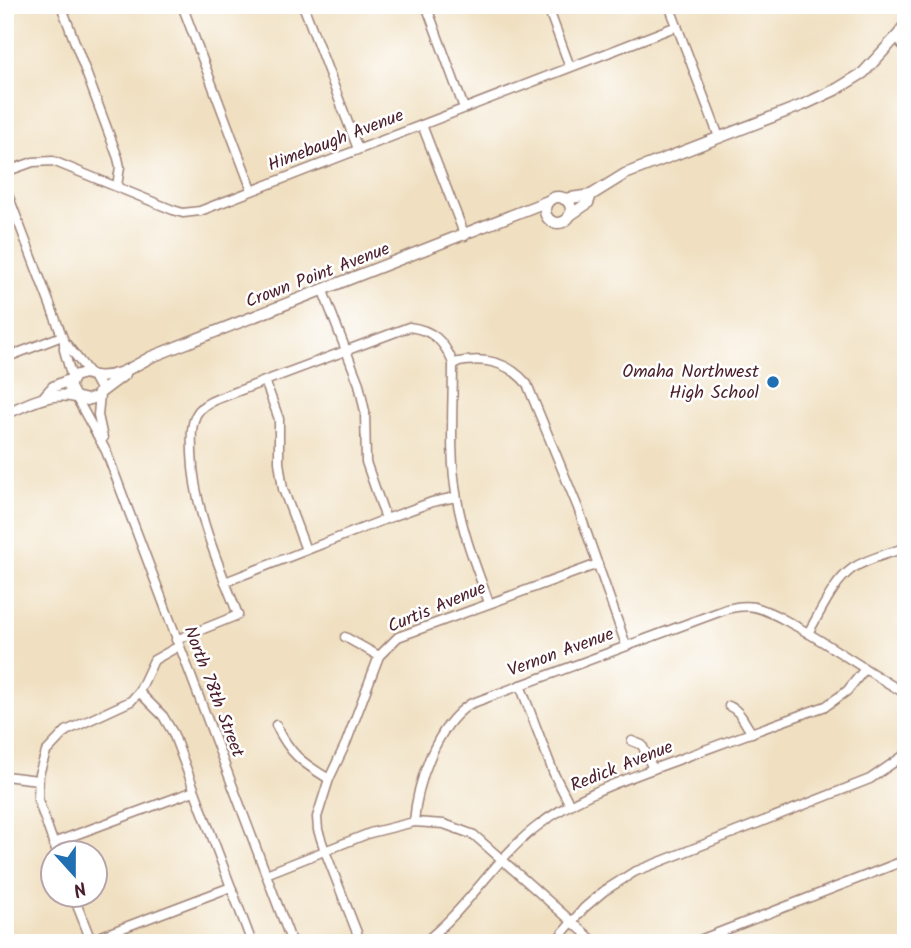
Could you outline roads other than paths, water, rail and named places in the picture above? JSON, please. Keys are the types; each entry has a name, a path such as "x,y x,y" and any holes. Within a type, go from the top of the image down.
{"main road":[{"path":"883,52 905,47 903,29"},
{"path":"591,195 588,203 558,223 547,217 545,207 548,201 591,195 625,174 837,89 863,73 903,29"},
{"path":"564,199 570,208 569,216"},
{"name":"Crown Point Avenue","path":"92,375 109,376 128,370 151,357 465,236 548,201"},
{"name":"Crown Point Avenue","path":"520,214 547,217"},
{"name":"Crown Point Avenue","path":"100,393 128,370"},
{"path":"5,414 44,396 61,394 90,400 100,393 99,383 92,375 82,373 53,387 44,396"},
{"path":"71,379 69,386 76,398"}],"street":[{"path":"182,5 252,190"},
{"path":"303,5 358,149"},
{"path":"426,5 464,108"},
{"path":"547,5 570,67"},
{"path":"669,5 719,137"},
{"path":"65,7 118,158 120,167 117,186"},
{"name":"Himebaugh Avenue","path":"5,172 33,162 53,161 183,213 204,210 677,26"},
{"path":"422,125 465,236"},
{"path":"5,187 63,338 71,379"},
{"path":"323,291 363,401 368,469 386,519"},
{"path":"52,839 38,800 38,780 42,762 54,741 73,727 126,705 139,692 154,660 178,643 238,615 201,516 195,488 192,436 194,422 200,409 217,398 391,331 408,327 434,334 446,348 453,363 456,497 467,541 489,603"},
{"path":"5,358 63,338"},
{"path":"63,338 92,375"},
{"path":"453,363 489,360 505,365 527,384 598,564 626,645"},
{"path":"265,381 279,419 279,462 283,489 306,550"},
{"path":"100,393 98,415 106,451"},
{"path":"76,398 106,451"},
{"name":"North 78th Street","path":"106,451 292,943"},
{"path":"225,582 432,502 456,497"},
{"path":"808,633 847,573 864,563 906,548"},
{"name":"Curtis Avenue","path":"326,851 317,821 321,800 379,656 391,642 598,564"},
{"name":"Vernon Avenue","path":"414,822 419,788 441,735 451,719 470,704 710,614 741,606 756,607 808,633 906,694"},
{"path":"345,637 379,656"},
{"name":"Redick Avenue","path":"423,943 437,932 519,841 554,814 596,792 653,769 826,706 847,691 864,670"},
{"path":"520,685 554,774 570,805"},
{"path":"139,692 168,723 252,943"},
{"path":"729,706 736,709 752,733"},
{"path":"276,725 286,747 295,757 329,779"},
{"path":"632,741 642,745 653,769"},
{"path":"554,943 604,891 634,872 870,779 906,754"},
{"path":"5,776 38,780"},
{"path":"64,839 194,791"},
{"path":"266,874 390,827 414,822 444,824 474,835 596,943"},
{"path":"326,851 361,943"},
{"path":"692,943 906,860"},
{"path":"79,909 91,942 231,887"}],"place":[{"name":"Omaha Northwest High School","path":"773,382"}]}
